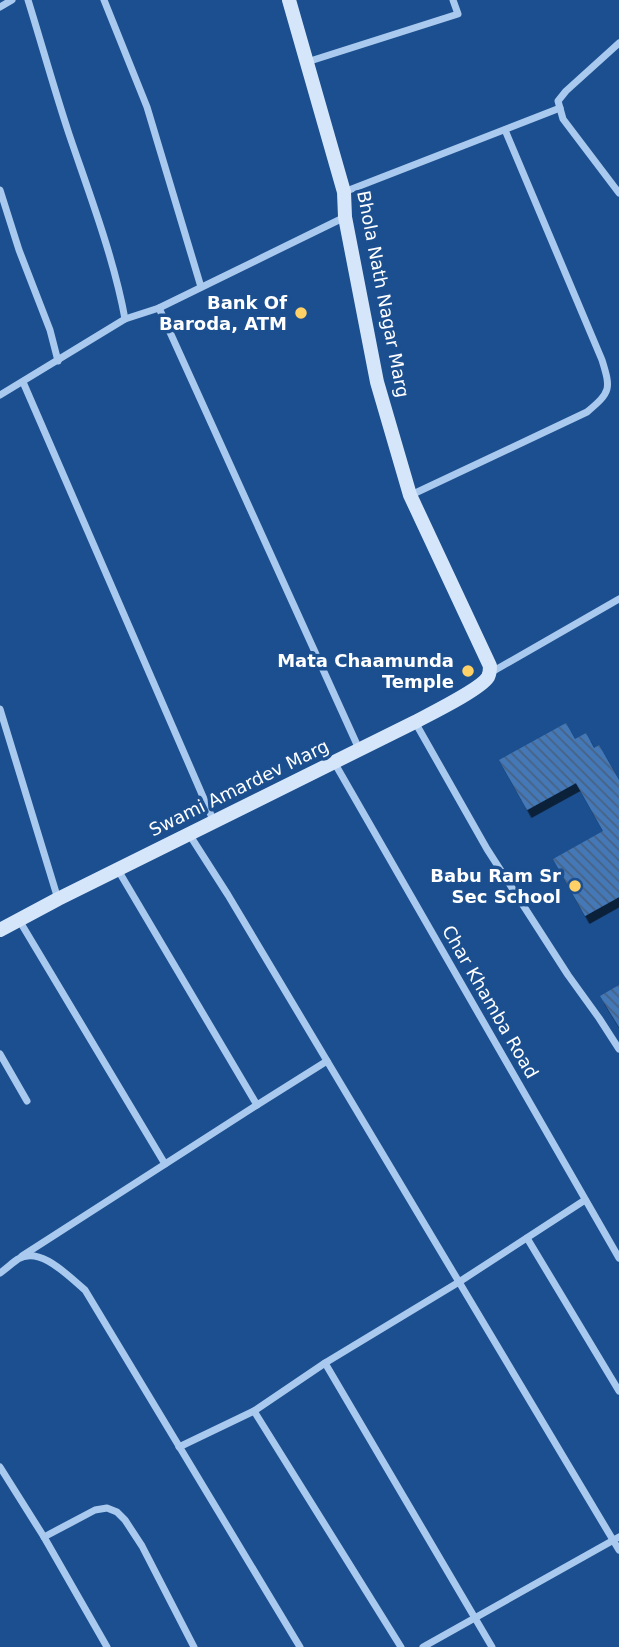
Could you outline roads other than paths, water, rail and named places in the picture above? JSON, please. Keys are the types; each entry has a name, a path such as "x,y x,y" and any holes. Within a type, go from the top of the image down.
{"street":[{"path":"0,7 12,0"},
{"path":"28,0 91,197 125,319"},
{"path":"104,0 147,107 201,288"},
{"name":"Bhola Nath Nagar Marg","path":"289,0 344,192 345,217 377,382 410,495 490,669"},
{"path":"307,62 458,14 453,0"},
{"path":"619,43 558,101 563,119 619,193"},
{"path":"344,192 560,108"},
{"path":"410,495 587,412 605,397 608,381 602,360 505,130"},
{"path":"0,191 50,330 58,361"},
{"path":"0,395 125,319 159,308 345,217"},
{"path":"159,308 360,750"},
{"path":"23,382 214,822"},
{"name":"Swami Amardev Marg","path":"0,930 117,869 415,722 484,682 490,669 619,599"},
{"path":"0,709 58,899"},
{"path":"415,722 487,849 619,1049"},
{"name":"Char Khamba Road","path":"334,762 619,1258"},
{"path":"189,834 616,1539 619,1550"},
{"path":"117,869 257,1105"},
{"path":"19,920 165,1164"},
{"path":"0,1054 27,1101"},
{"path":"0,1273 20,1257 327,1061"},
{"path":"179,1447 254,1411 325,1363 459,1282 585,1200"},
{"path":"527,1238 619,1391"},
{"path":"20,1257 41,1256 85,1290 300,1647"},
{"path":"325,1363 492,1647"},
{"path":"254,1411 401,1647"},
{"path":"0,1467 107,1647"},
{"path":"44,1537 95,1510 107,1508 117,1512 142,1546 194,1647"},
{"path":"422,1647 616,1539"}],"place":[{"name":"Bank Of Baroda, ATM","path":"301,313"},
{"name":"Mata Chaamunda Temple","path":"468,671"},
{"name":"Babu Ram Sr Sec School","path":"575,886"}]}
